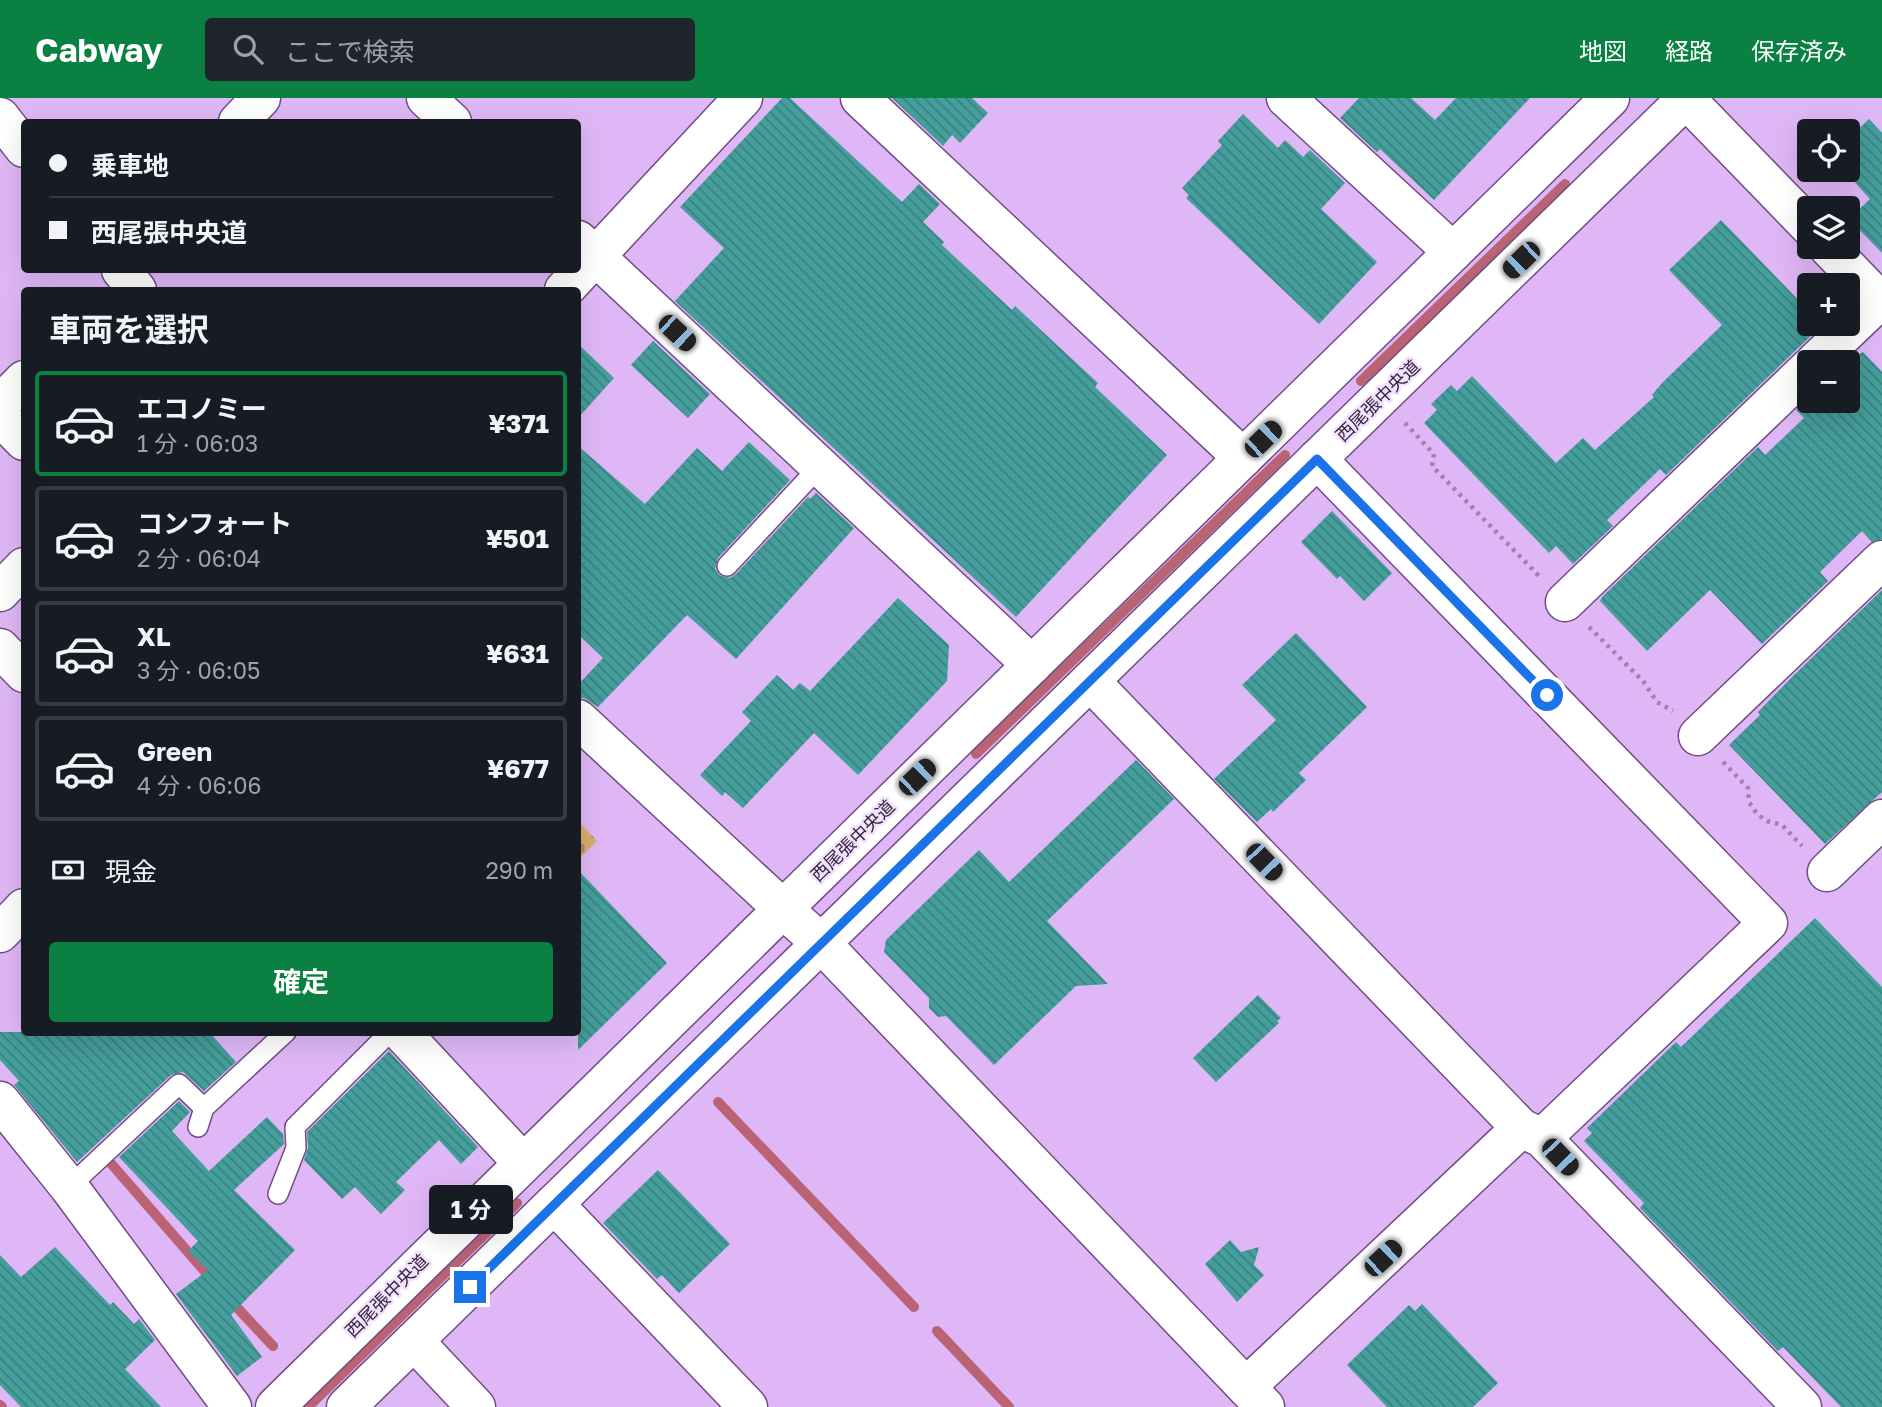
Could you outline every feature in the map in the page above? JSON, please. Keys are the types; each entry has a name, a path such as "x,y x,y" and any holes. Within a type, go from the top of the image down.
{"street":[{"path":"241,119 261,98"},
{"path":"426,98 449,119"},
{"path":"743,98 586,248 1032,665"},
{"path":"860,98 1243,458"},
{"path":"1286,98 1453,252"},
{"name":"西尾張中央道","path":"275,1407 1610,98"},
{"path":"1687,99 1797,213"},
{"name":"西尾張中央道","path":"346,1407 1687,99"},
{"path":"0,117 21,144"},
{"path":"1828,350 1881,301 1840,259"},
{"path":"1565,602 1797,380"},
{"path":"0,404 21,383"},
{"path":"0,417 21,438"},
{"path":"581,722 821,943 1250,1398 1531,1133 1768,923 1317,459"},
{"path":"1698,736 1882,560"},
{"path":"0,592 21,570"},
{"path":"1090,681 1802,1407"},
{"path":"1827,872 1882,819"},
{"path":"0,933 21,911"},
{"path":"405,1036 522,1162"},
{"path":"0,1101 69,1187 232,1407"},
{"path":"554,1204 748,1407"},
{"path":"414,1340 476,1407"}],"lane":[{"path":"727,566 820,466"},
{"path":"69,1187 179,1084 201,1117 281,1036"},
{"path":"278,1194 296,1148 295,1127 386,1036"}],"path":[{"path":"1402,419 1434,454 1432,466 1643,681 1657,702 1670,707 1748,788 1749,802 1757,814 1767,821 1782,825 1827,872"}],"green space":[{"path":"581,824 597,841 581,857"}],"building":[{"path":"782,98 790,98 902,202 919,184 940,204 923,222 944,242 942,245 1012,310 1015,306 1098,383 1095,387 1167,455 1016,617 675,301 724,248 680,207"},
{"path":"892,98 972,98 988,113 960,143 952,135 943,146"},
{"path":"1359,98 1411,98 1435,120 1456,98 1530,98 1434,200 1380,149 1377,152 1340,118"},
{"path":"1243,114 1278,148 1285,140 1303,157 1310,150 1345,183 1321,209 1377,262 1319,324 1186,198 1189,195 1182,188 1222,145 1218,141"},
{"path":"1869,119 1882,133 1882,253 1860,230 1860,209 1870,199 1854,182 1860,182 1860,128"},
{"path":"1721,220 1797,299 1797,336 1811,336 1666,475 1660,469 1607,520 1613,526 1573,564 1556,546 1549,553 1424,423 1437,410 1431,404 1451,385 1457,391 1472,376 1556,463 1583,438 1595,450 1654,397 1652,395 1661,384 1722,325 1669,270"},
{"path":"653,341 710,394 688,418 631,365"},
{"path":"581,347 614,378 581,415"},
{"path":"1863,352 1882,372 1882,539 1872,542 1862,531 1820,572 1828,581 1762,644 1710,590 1647,651 1600,601 1603,596 1758,447 1765,455 1804,418 1799,413 1860,413 1860,354"},
{"path":"749,442 790,480 718,558 715,569 719,575 730,578 736,574 808,497 810,499 816,493 854,528 736,659 687,615 598,707 581,698 581,682 603,658 581,637 581,449 645,504 697,448 722,471"},
{"path":"1332,511 1392,573 1364,601 1340,576 1337,579 1301,542"},
{"path":"1882,590 1882,792 1825,844 1729,745 1760,715 1758,712 1793,676"},
{"path":"898,598 949,645 947,681 858,775 814,733 743,808 725,792 722,796 700,775 751,721 742,712 777,675 793,690 800,683 810,691"},
{"path":"1296,633 1367,707 1299,773 1306,780 1273,812 1271,809 1257,822 1214,779 1276,720 1242,685"},
{"path":"1136,760 1174,799 1047,921 1108,984 1076,986 994,1065 946,1016 938,1017 929,1008 929,998 884,952 886,940 979,850 1009,882"},
{"path":"581,873 667,963 578,1050 578,1036 581,1036"},
{"path":"1815,918 1882,987 1882,1407 1841,1407 1783,1347 1778,1351 1640,1208 1644,1203 1584,1141 1592,1133 1587,1128 1676,1042 1681,1047"},
{"path":"1258,995 1281,1018 1277,1021 1279,1023 1216,1082 1193,1058"},
{"path":"0,1032 21,1032 21,1036 213,1036 236,1062 204,1091 183,1072 171,1075 77,1162 14,1085 19,1081 0,1060"},
{"path":"389,1051 478,1147 461,1164 439,1140 396,1182 405,1190 381,1214 355,1187 342,1199 304,1160 308,1148 307,1132"},
{"path":"179,1101 190,1112 172,1131 209,1171 267,1117 283,1134 284,1144 234,1190 295,1250 231,1315 262,1357 237,1376 176,1294 208,1270 188,1251 198,1241 119,1157"},
{"path":"658,1170 730,1244 679,1293 662,1275 657,1279 603,1223"},
{"path":"1230,1240 1241,1252 1259,1247 1254,1265 1264,1275 1237,1302 1205,1264"},
{"path":"55,1247 110,1305 113,1302 134,1324 139,1319 155,1340 125,1369 161,1407 21,1407 0,1385 0,1255 21,1277"},
{"path":"1422,1304 1498,1383 1473,1407 1387,1407 1347,1365 1409,1305 1415,1311"}],"waterway":[{"path":"1361,381 1565,184"},
{"path":"976,754 1285,455"},
{"path":"718,1102 914,1307"},
{"path":"108,1160 214,1282"},
{"path":"308,1407 517,1203"},
{"path":"229,1299 273,1346"},
{"path":"937,1331 1009,1407"}],"route":[{"path":"470,1287 1317,459 1547,695"}]}
